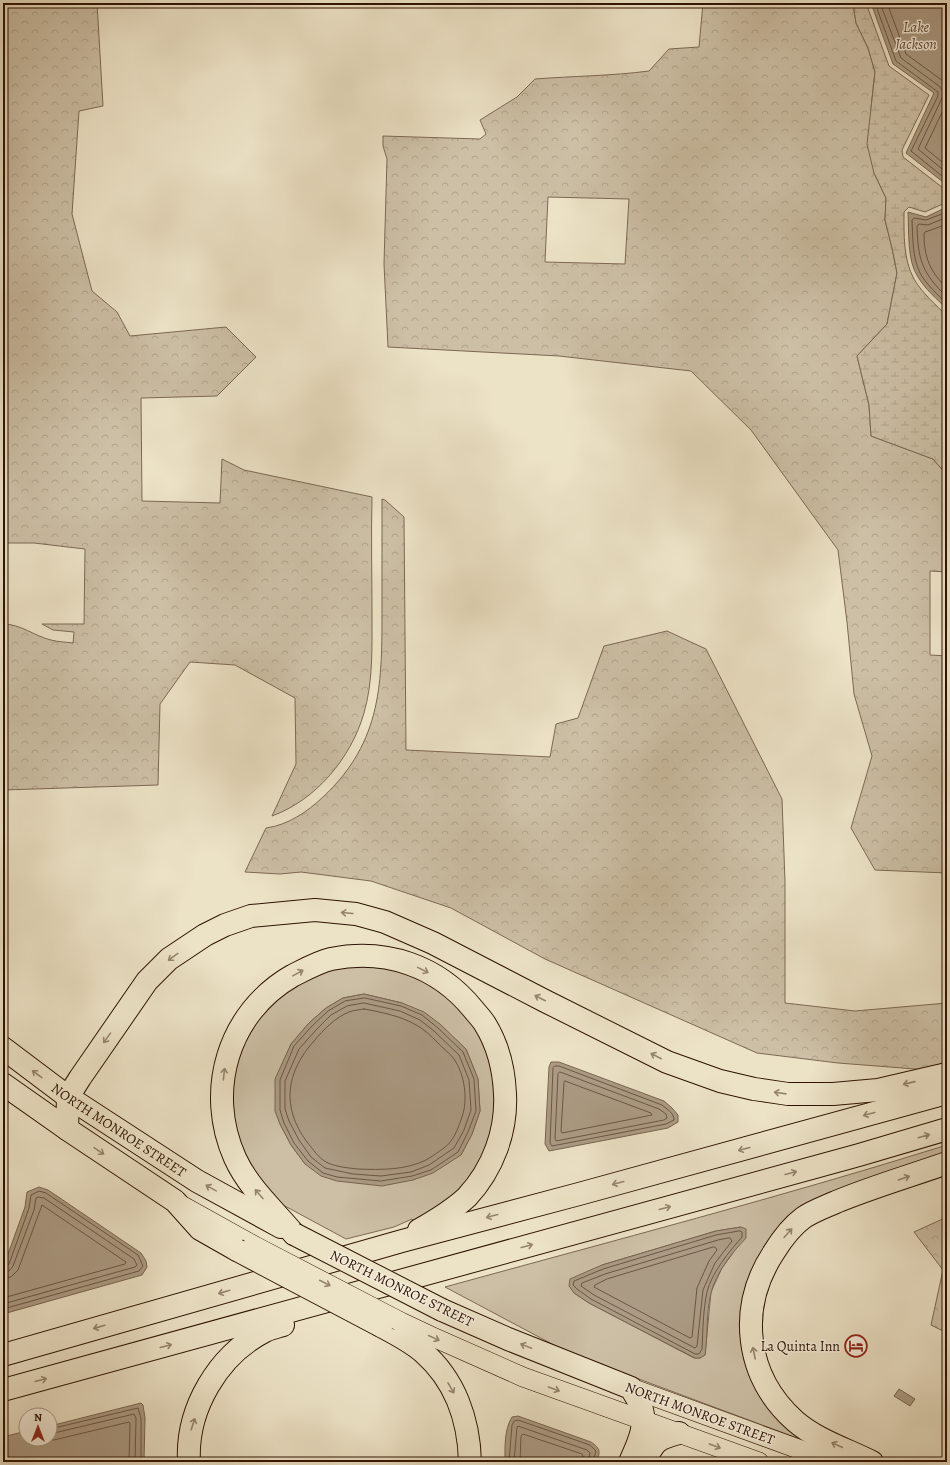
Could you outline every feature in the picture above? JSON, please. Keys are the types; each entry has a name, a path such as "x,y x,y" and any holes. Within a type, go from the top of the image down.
{"highway":[{"path":"66,1129 68,1097 147,981 170,959 205,935 225,925 251,916 315,910 356,914 385,922 433,943 667,1062 720,1081 754,1089 788,1094 833,1094 878,1090 947,1074"},
{"path":"294,1234 254,1188 236,1159 225,1130 221,1099 225,1065 236,1035 255,1007 278,985 303,970 330,959 385,957 413,965 441,978 463,997 485,1024 496,1049 504,1076 505,1103 502,1130 496,1152 486,1171 466,1197 437,1219 402,1241"},
{"name":"NORTH MONROE STREET","path":"3,1048 68,1097 198,1181 294,1234 442,1310 535,1350 630,1388"},
{"name":"NORTH MONROE STREET","path":"3,1084 66,1129 175,1201 200,1229 245,1247 390,1324 423,1352 438,1367 449,1383 463,1412 468,1429 470,1462"},
{"path":"3,1355 402,1241 947,1093"},
{"path":"3,1390 947,1129"},
{"path":"872,1462 807,1431 780,1407 764,1383 752,1348 750,1324 754,1297 767,1262 783,1238 804,1217 846,1198 947,1163"},
{"path":"188,1462 191,1430 206,1388 221,1366 242,1346 266,1330 424,1284 448,1268"},
{"path":"630,1388 641,1406 643,1420 640,1435 630,1462"},
{"path":"644,1462 657,1441 679,1433"}],"main road":[{"name":"NORTH MONROE STREET","path":"390,1324 433,1338 523,1377 759,1462"},
{"name":"NORTH MONROE STREET","path":"630,1388 834,1462"}],"green space":[{"path":"3,3 97,3 103,106 79,111 72,214 92,291 117,312 130,336 226,327 256,357 217,396 141,398 142,501 220,503 222,459 244,470 372,497 372,653 369,689 364,713 350,746 330,775 303,799 288,809 272,816 296,764 295,698 235,665 190,662 160,704 158,785 3,790 3,624 22,628 51,640 73,643 74,632 53,630 42,624 84,624 85,549 34,543 3,543"},
{"path":"703,3 853,3 856,23 868,48 875,72 871,108 874,173 886,198 885,220 897,273 887,324 857,356 869,405 871,436 933,459 947,475 947,572 930,571 930,655 947,656 947,873 875,870 851,828 872,756 854,694 838,550 751,430 691,371 559,356 388,347 384,264 387,159 383,146 383,136 480,139 486,134 480,120 517,97 535,79 649,71 669,49 699,47","holes":["548,197 629,199 625,264 545,262"]},
{"path":"853,3 866,3 889,66 929,95 902,150 903,157 947,191 947,202 925,212 909,207 904,212 904,238 906,255 910,271 914,279 925,294 947,316 947,475 933,459 871,436 869,405 857,356 887,324 897,273 885,220 886,198 874,173 867,144 875,72 868,48 856,23"},
{"path":"382,499 404,517 406,750 550,757 556,724 578,718 604,646 667,631 706,649 782,799 785,882 785,1003 855,1011 947,1003 947,1068 928,1070 838,1063 757,1053 545,959 451,908 371,881 301,872 280,874 245,872 266,828 282,824 297,817 323,797 343,776 358,754 368,732 375,709 381,660"},
{"path":"374,963 446,989 490,1046 497,1128 461,1193 414,1222 412,1219 394,1227 346,1239 283,1205 261,1185 233,1130 232,1067 259,1013 310,973","holes":["364,994 402,1003 453,1037 466,1049 478,1079 480,1111 472,1134 461,1155 305,1164 291,1145 280,1124 276,1111 276,1079 291,1044 309,1023 326,1008 343,998"]},
{"path":"947,1145 947,1159 818,1201 743,1311 799,1436 797,1438 569,1353 445,1287 822,1183","holes":["741,1227 733,1253 722,1268 711,1292 705,1355 700,1358 694,1358 589,1303 574,1293 602,1265 716,1231"]},
{"path":"947,1217 947,1333 931,1325 943,1270 914,1232"}],"water":[{"name":"Lake Jackson","path":"871,3 947,3 947,185 906,153 934,93 893,64"},
{"path":"947,207 947,309 924,286 914,270 909,246 908,212 926,217"},
{"path":"364,994 402,1003 424,1012 440,1024 466,1049 478,1079 480,1111 472,1134 461,1155 433,1173 413,1180 382,1186 337,1181 321,1176 305,1164 291,1145 275,1111 275,1079 291,1044 309,1023 326,1008 343,998"},
{"path":"551,1062 559,1062 664,1101 678,1115 678,1122 668,1128 549,1151 545,1144 549,1067"},
{"path":"39,1187 48,1190 141,1253 146,1261 147,1267 142,1275 3,1314 3,1268 25,1207 27,1192"},
{"path":"741,1227 746,1229 746,1238 725,1263 713,1285 708,1308 705,1355 700,1358 695,1358 589,1303 574,1293 569,1286 570,1279 602,1265 716,1231"},
{"path":"899,1389 915,1399 910,1406 894,1396"},
{"path":"141,1403 143,1405 145,1418 144,1462 3,1462 3,1437 18,1433 18,1447 58,1447 58,1424"},
{"path":"518,1416 591,1442 599,1450 597,1462 505,1462 506,1439 509,1422 512,1417"}],"place":[{"name":"La Quinta Inn","path":"856,1346"}]}
